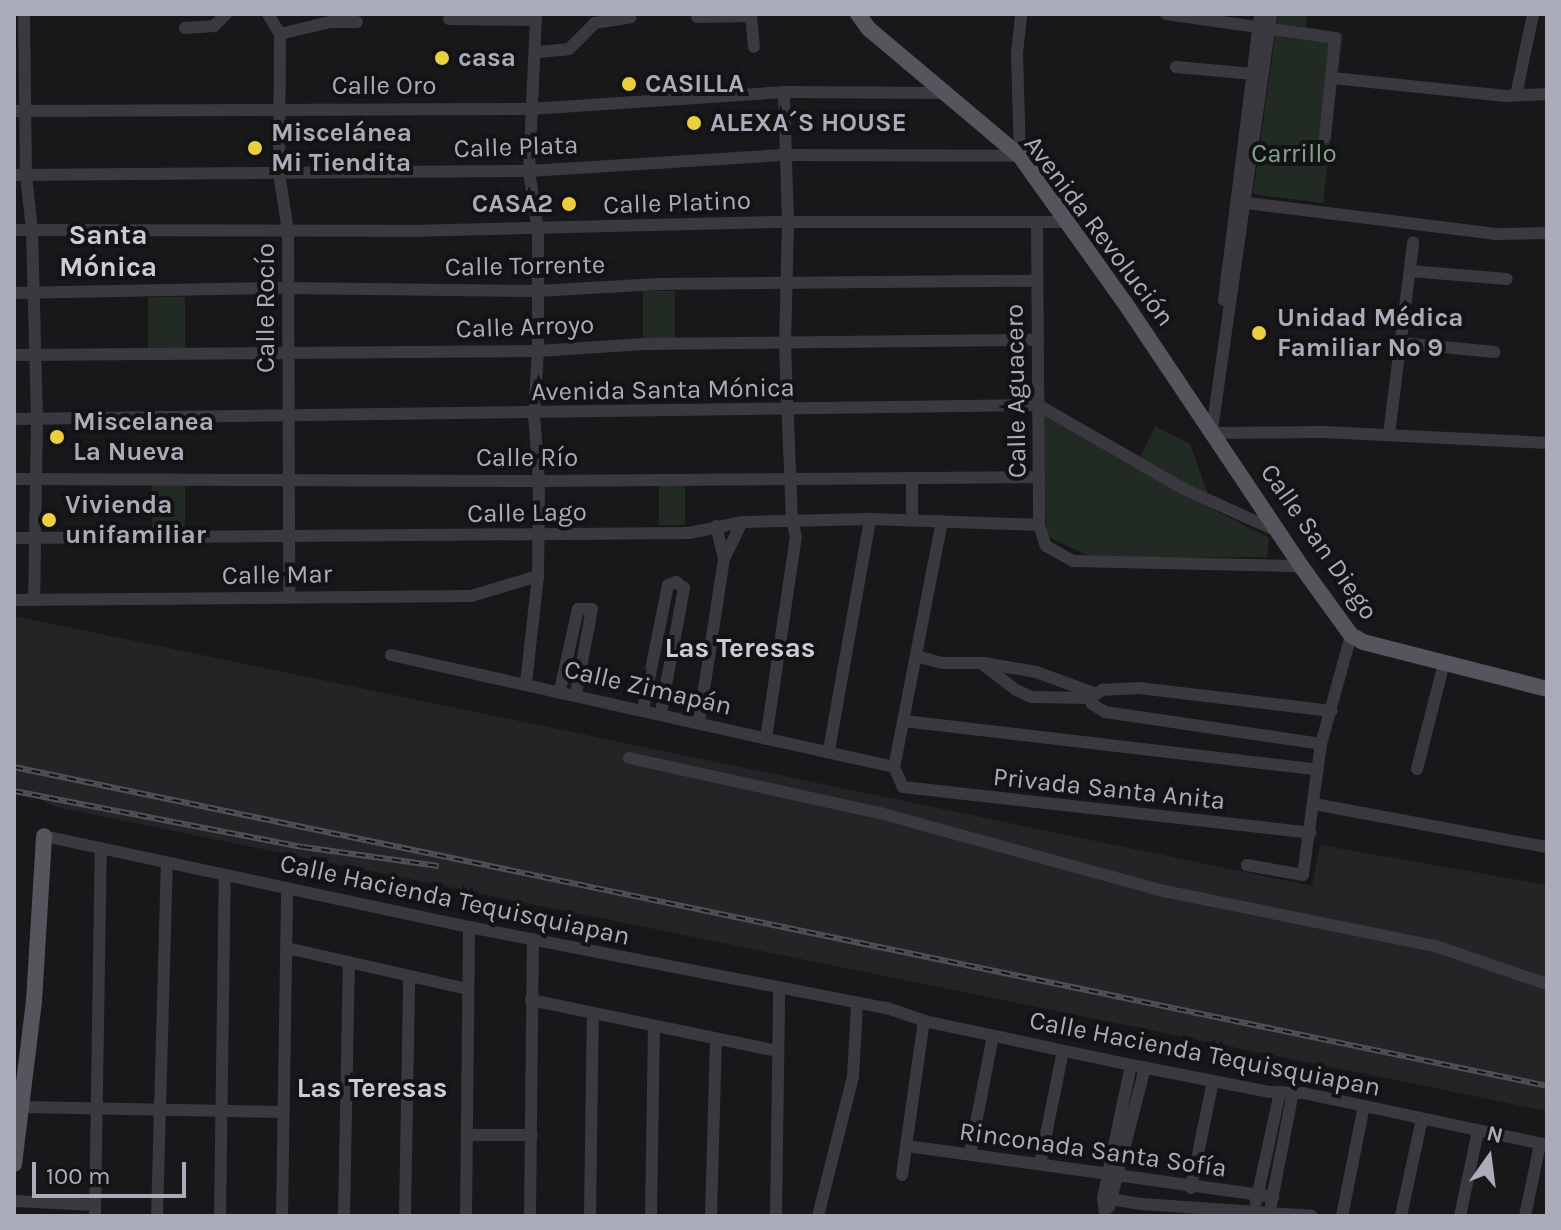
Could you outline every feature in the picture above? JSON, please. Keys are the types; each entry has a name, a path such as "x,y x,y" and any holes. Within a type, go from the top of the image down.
{"main road":[{"name":"Avenida Revolución","path":"858,14 869,29 1020,156 1211,428"},
{"name":"Calle San Diego","path":"1211,428 1301,566 1351,635 1363,642 1547,689"},
{"path":"14,1164 34,1001 44,836"}],"street":[{"path":"24,14 19,36 20,175 32,229 38,479 34,600"},
{"path":"185,28 214,26 226,14"},
{"path":"1020,156 1017,53 1021,14"},
{"path":"1166,14 1263,23 1336,40 1325,137"},
{"path":"1211,428 1254,74 1263,23 1271,14"},
{"path":"1516,95 1533,14"},
{"path":"697,17 751,15 754,47"},
{"path":"449,19 536,17 537,52 530,109 529,171 538,230 538,351 534,414 539,481 538,576 526,683"},
{"path":"537,52 569,49 595,23 631,17"},
{"path":"274,23 357,22"},
{"name":"Calle Rocío","path":"274,23 279,173 288,231 289,597"},
{"path":"1211,428 1247,203 1263,23"},
{"path":"1176,67 1254,74"},
{"path":"1332,78 1516,95 1547,94"},
{"path":"766,739 796,537 792,520 785,346 788,222 784,92"},
{"name":"Calle Oro","path":"20,111 530,109 784,92 945,93"},
{"name":"Calle Plata","path":"20,175 529,171 786,155 1020,156"},
{"path":"1247,203 1482,232 1547,233"},
{"name":"Calle Platino","path":"14,230 538,230 788,222 1067,222"},
{"name":"Calle Aguacero","path":"1037,222 1039,525 1046,546 1073,561 1301,566"},
{"path":"1389,434 1413,243"},
{"path":"1410,271 1507,279"},
{"name":"Calle Torrente","path":"14,293 286,288 537,291 659,284 1037,281"},
{"name":"Calle Arroyo","path":"14,355 538,351 644,344 785,346 1038,340"},
{"path":"1401,343 1495,352"},
{"path":"1038,405 1184,489 1280,533"},
{"name":"Avenida Santa Mónica","path":"14,419 1038,405"},
{"path":"1211,428 1547,443"},
{"name":"Calle Río","path":"14,479 288,477 539,481 1039,477"},
{"path":"912,478 912,520"},
{"path":"829,750 870,519"},
{"name":"Calle Lago","path":"14,538 689,533 742,522 870,519 1039,525"},
{"path":"894,767 942,521"},
{"path":"699,722 724,559 742,522"},
{"path":"716,526 724,559"},
{"name":"Calle Mar","path":"14,600 471,596 538,576"},
{"path":"643,709 668,585 676,582 684,588 661,712"},
{"path":"560,690 578,609 592,609 576,694"},
{"path":"1247,865 1303,875 1321,744 1351,635"},
{"name":"Calle Zimapán","path":"391,655 661,712 894,767"},
{"path":"916,656 942,663 1036,672 1092,696 1105,712 1321,744"},
{"path":"1417,769 1444,663"},
{"path":"985,665 1004,682 1032,697 1092,696 1139,688 1332,711"},
{"path":"904,721 1318,770"},
{"path":"629,758 880,813 1159,890 1435,946 1547,984"},
{"name":"Privada Santa Anita","path":"894,767 903,787 1310,833"},
{"path":"1314,804 1547,847"},
{"name":"Calle Hacienda Tequisquiapan","path":"44,836 469,927 898,1011 924,1021 1145,1068 1364,1106 1543,1144"},
{"path":"14,1201 95,1210 101,848"},
{"path":"157,1216 167,863"},
{"path":"220,1216 225,876"},
{"path":"282,1216 287,888"},
{"path":"466,1216 469,927"},
{"path":"530,1216 533,939"},
{"path":"287,948 467,989"},
{"path":"344,1216 349,962"},
{"path":"405,1216 409,976"},
{"path":"776,1216 779,990"},
{"path":"531,1000 777,1051"},
{"path":"818,1216 853,1077 857,1005"},
{"path":"590,1216 593,1013"},
{"path":"902,1175 924,1021"},
{"path":"651,1216 654,1026"},
{"path":"970,1154 993,1036"},
{"path":"711,1216 716,1039"},
{"path":"1040,1164 1063,1051"},
{"path":"1114,1176 1131,1065"},
{"path":"1105,1214 1145,1068"},
{"path":"1191,1188 1213,1081"},
{"path":"1254,1211 1286,1092"},
{"path":"1270,1212 1286,1092"},
{"path":"1342,1216 1364,1106"},
{"path":"22,1107 283,1112"},
{"path":"1401,1216 1422,1119"},
{"path":"1460,1216 1478,1131"},
{"path":"467,1135 532,1135"},
{"path":"1525,1216 1543,1144"},
{"name":"Rinconada Santa Sofía","path":"907,1146 1191,1188 1273,1197"},
{"path":"1108,1199 1312,1216"}],"shaded area":[{"path":"14,616 1312,886 1320,845 1547,885 1547,1111 56,807 14,786"}],"green space":[{"name":"Carrillo","path":"1278,14 1307,14 1306,27 1343,33 1323,203 1253,194"},
{"path":"643,291 675,291 675,339 643,339"},
{"path":"148,297 185,297 185,349 148,349"},
{"path":"1045,415 1135,468 1155,426 1190,444 1208,494 1193,486 1189,497 1269,538 1267,557 1093,558 1047,536 1040,420"},
{"path":"659,477 685,477 685,525 659,525"},
{"path":"152,478 185,478 185,535 152,535"}],"railway":[{"path":"14,767 1547,1086"},
{"path":"14,791 303,847 439,866"}],"place":[{"name":"casa","path":"442,58"},
{"name":"CASILLA","path":"629,84"},
{"name":"ALEXA´S HOUSE","path":"694,123"},
{"name":"Miscelánea Mi Tiendita","path":"255,148"},
{"name":"CASA2","path":"569,204"},
{"name":"Unidad Médica Familiar No 9","path":"1259,333"},
{"name":"Miscelanea La Nueva","path":"57,437"},
{"name":"Vivienda unifamiliar","path":"49,520"}],"district":[{"name":"Santa Mónica","path":"108,251"},
{"name":"Las Teresas","path":"740,648"},
{"name":"Las Teresas","path":"372,1088"}]}
